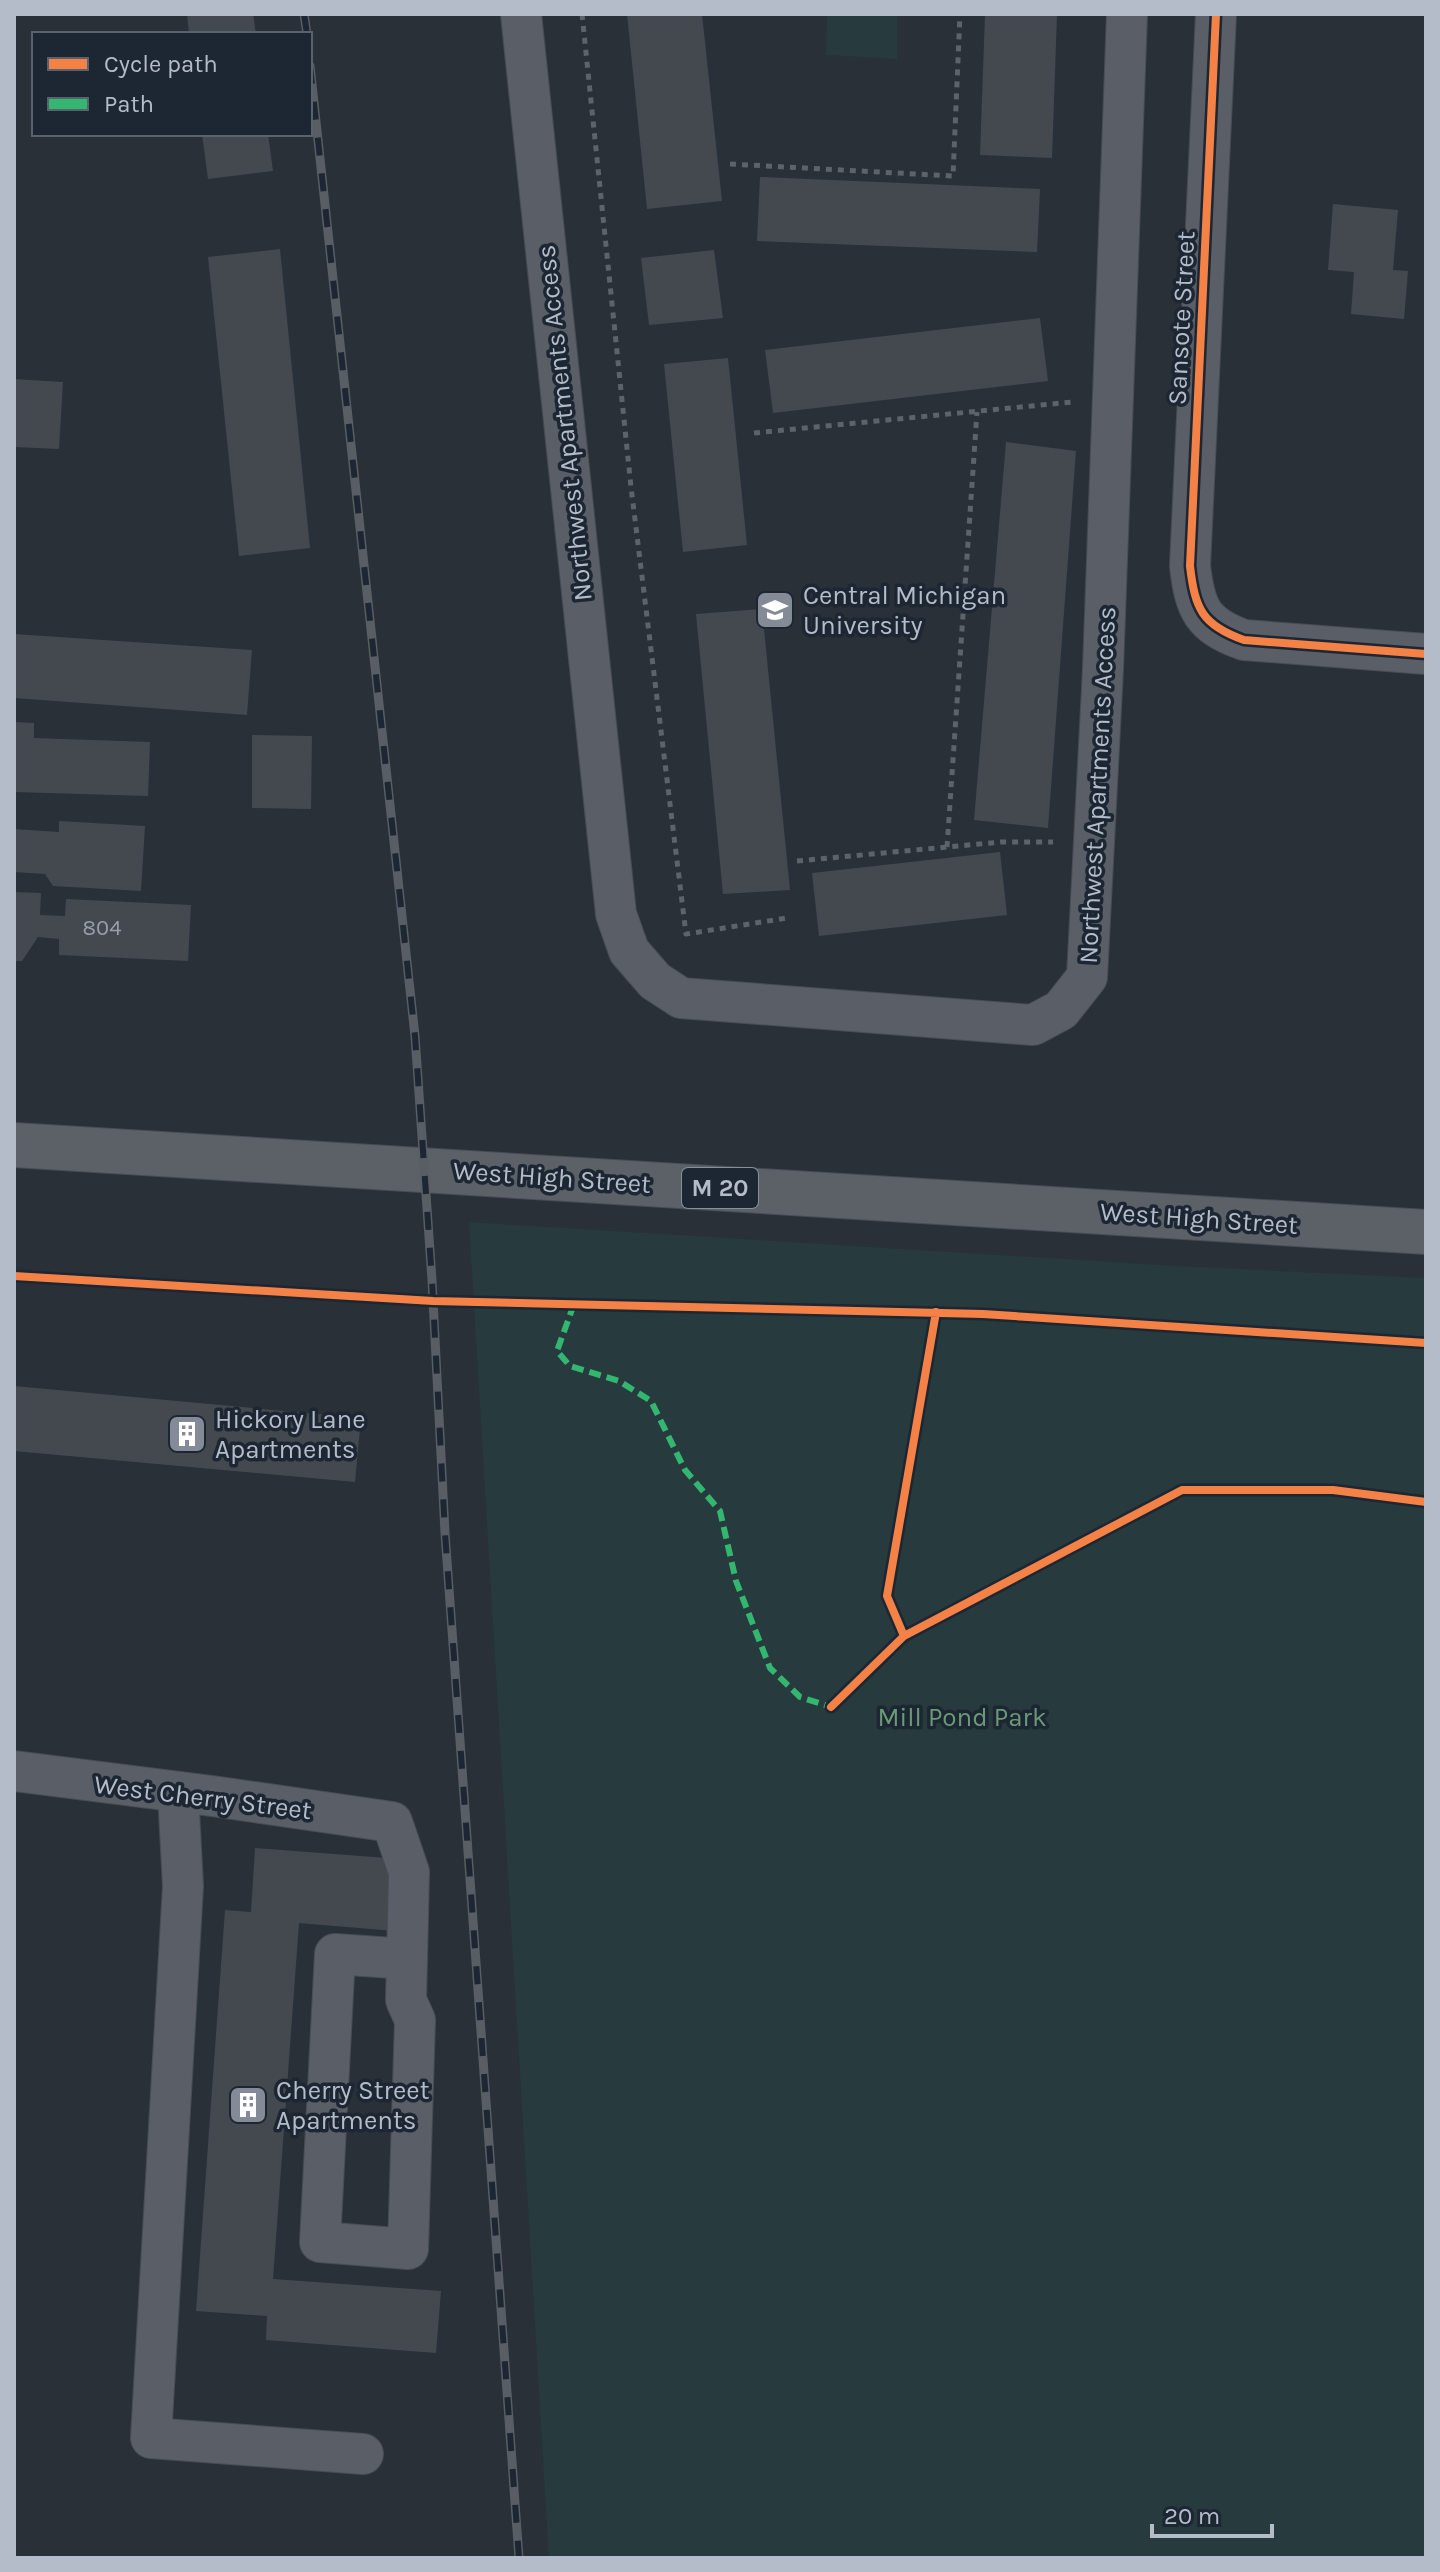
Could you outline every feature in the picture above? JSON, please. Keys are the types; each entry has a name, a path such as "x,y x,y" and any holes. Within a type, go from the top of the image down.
{"main road":[{"name":"West High Street","path":"14,1145 1426,1232"}],"street":[{"name":"Northwest Apartments Access","path":"521,14 616,914 629,951 655,981 681,998 1033,1025 1061,1010 1087,977 1127,14"},
{"name":"Sansote Street","path":"1216,14 1190,566 1193,594 1207,620 1225,633 1244,640 1426,654"},
{"name":"West Cherry Street","path":"14,1771 392,1822 409,1872 407,1959"},
{"path":"178,1793 183,1886 151,2438 363,2454"},
{"path":"335,1954 407,1959 406,2000 415,2020 408,2249 320,2242 335,1954"}],"path":[{"path":"582,14 631,487 686,934 787,918"},
{"path":"730,164 953,176 960,14"},
{"path":"754,433 1113,398"},
{"path":"947,847 977,412"},
{"path":"797,861 1001,842 1094,842"}],"green space":[{"path":"827,14 897,14 897,59 826,55"},
{"name":"Mill Pond Park","path":"469,1222 1176,1266 1426,1278 1426,2558 549,2558"}],"building":[{"path":"187,14 253,14 256,32 189,32"},
{"path":"627,14 702,14 722,201 647,209"},
{"path":"985,14 1057,14 1052,158 980,155"},
{"path":"202,136 268,136 273,171 208,179"},
{"path":"760,177 1040,189 1037,252 757,241"},
{"path":"1333,204 1398,210 1393,270 1408,271 1404,319 1351,314 1354,272 1328,270"},
{"path":"280,249 310,548 239,556 208,257"},
{"path":"714,250 723,318 649,325 641,258"},
{"path":"1040,318 1048,381 773,413 765,350"},
{"path":"728,358 747,545 683,552 664,364"},
{"path":"14,379 63,382 59,449 14,447"},
{"path":"1006,442 1076,451 1048,828 974,820"},
{"path":"762,609 790,890 723,894 696,614"},
{"path":"14,634 252,650 247,715 14,698"},
{"path":"14,722 34,723 34,738 150,742 148,796 14,792"},
{"path":"252,735 312,736 311,809 252,808"},
{"path":"59,821 145,826 141,891 53,886 45,874 14,872 14,829 59,832"},
{"path":"1000,852 1007,915 819,936 812,873"},
{"path":"14,892 41,893 40,915 65,916 66,899 191,905 188,961 59,955 59,939 38,937 22,961 14,961"},
{"name":"Hickory Lane Apartments","path":"14,1386 361,1418 355,1482 14,1451"},
{"name":"Cherry Street Apartments","path":"255,1848 400,1859 395,1931 299,1923 273,2279 441,2291 436,2353 266,2340 267,2316 196,2311 225,1910 251,1912"}],"railway":[{"path":"304,14 307,32"},
{"path":"312,84 415,1036 445,1533 519,2558"}],"marked path":[{"path":"574,1304 557,1351 570,1366 619,1381 651,1401 685,1470 720,1511 736,1581 770,1668 800,1697 831,1707 835,1703"}],"cycle path":[{"path":"1216,14 1190,566 1198,604 1210,621 1244,640 1426,654"},
{"path":"14,1276 433,1301 983,1314 1426,1343"},
{"path":"936,1312 887,1596 904,1636 1182,1490 1333,1490 1426,1502"},
{"path":"831,1707 904,1636"}],"place":[{"name":"Central Michigan University","path":"775,610"},
{"name":"Hickory Lane Apartments","path":"187,1434"},
{"name":"Cherry Street Apartments","path":"248,2105"}]}
